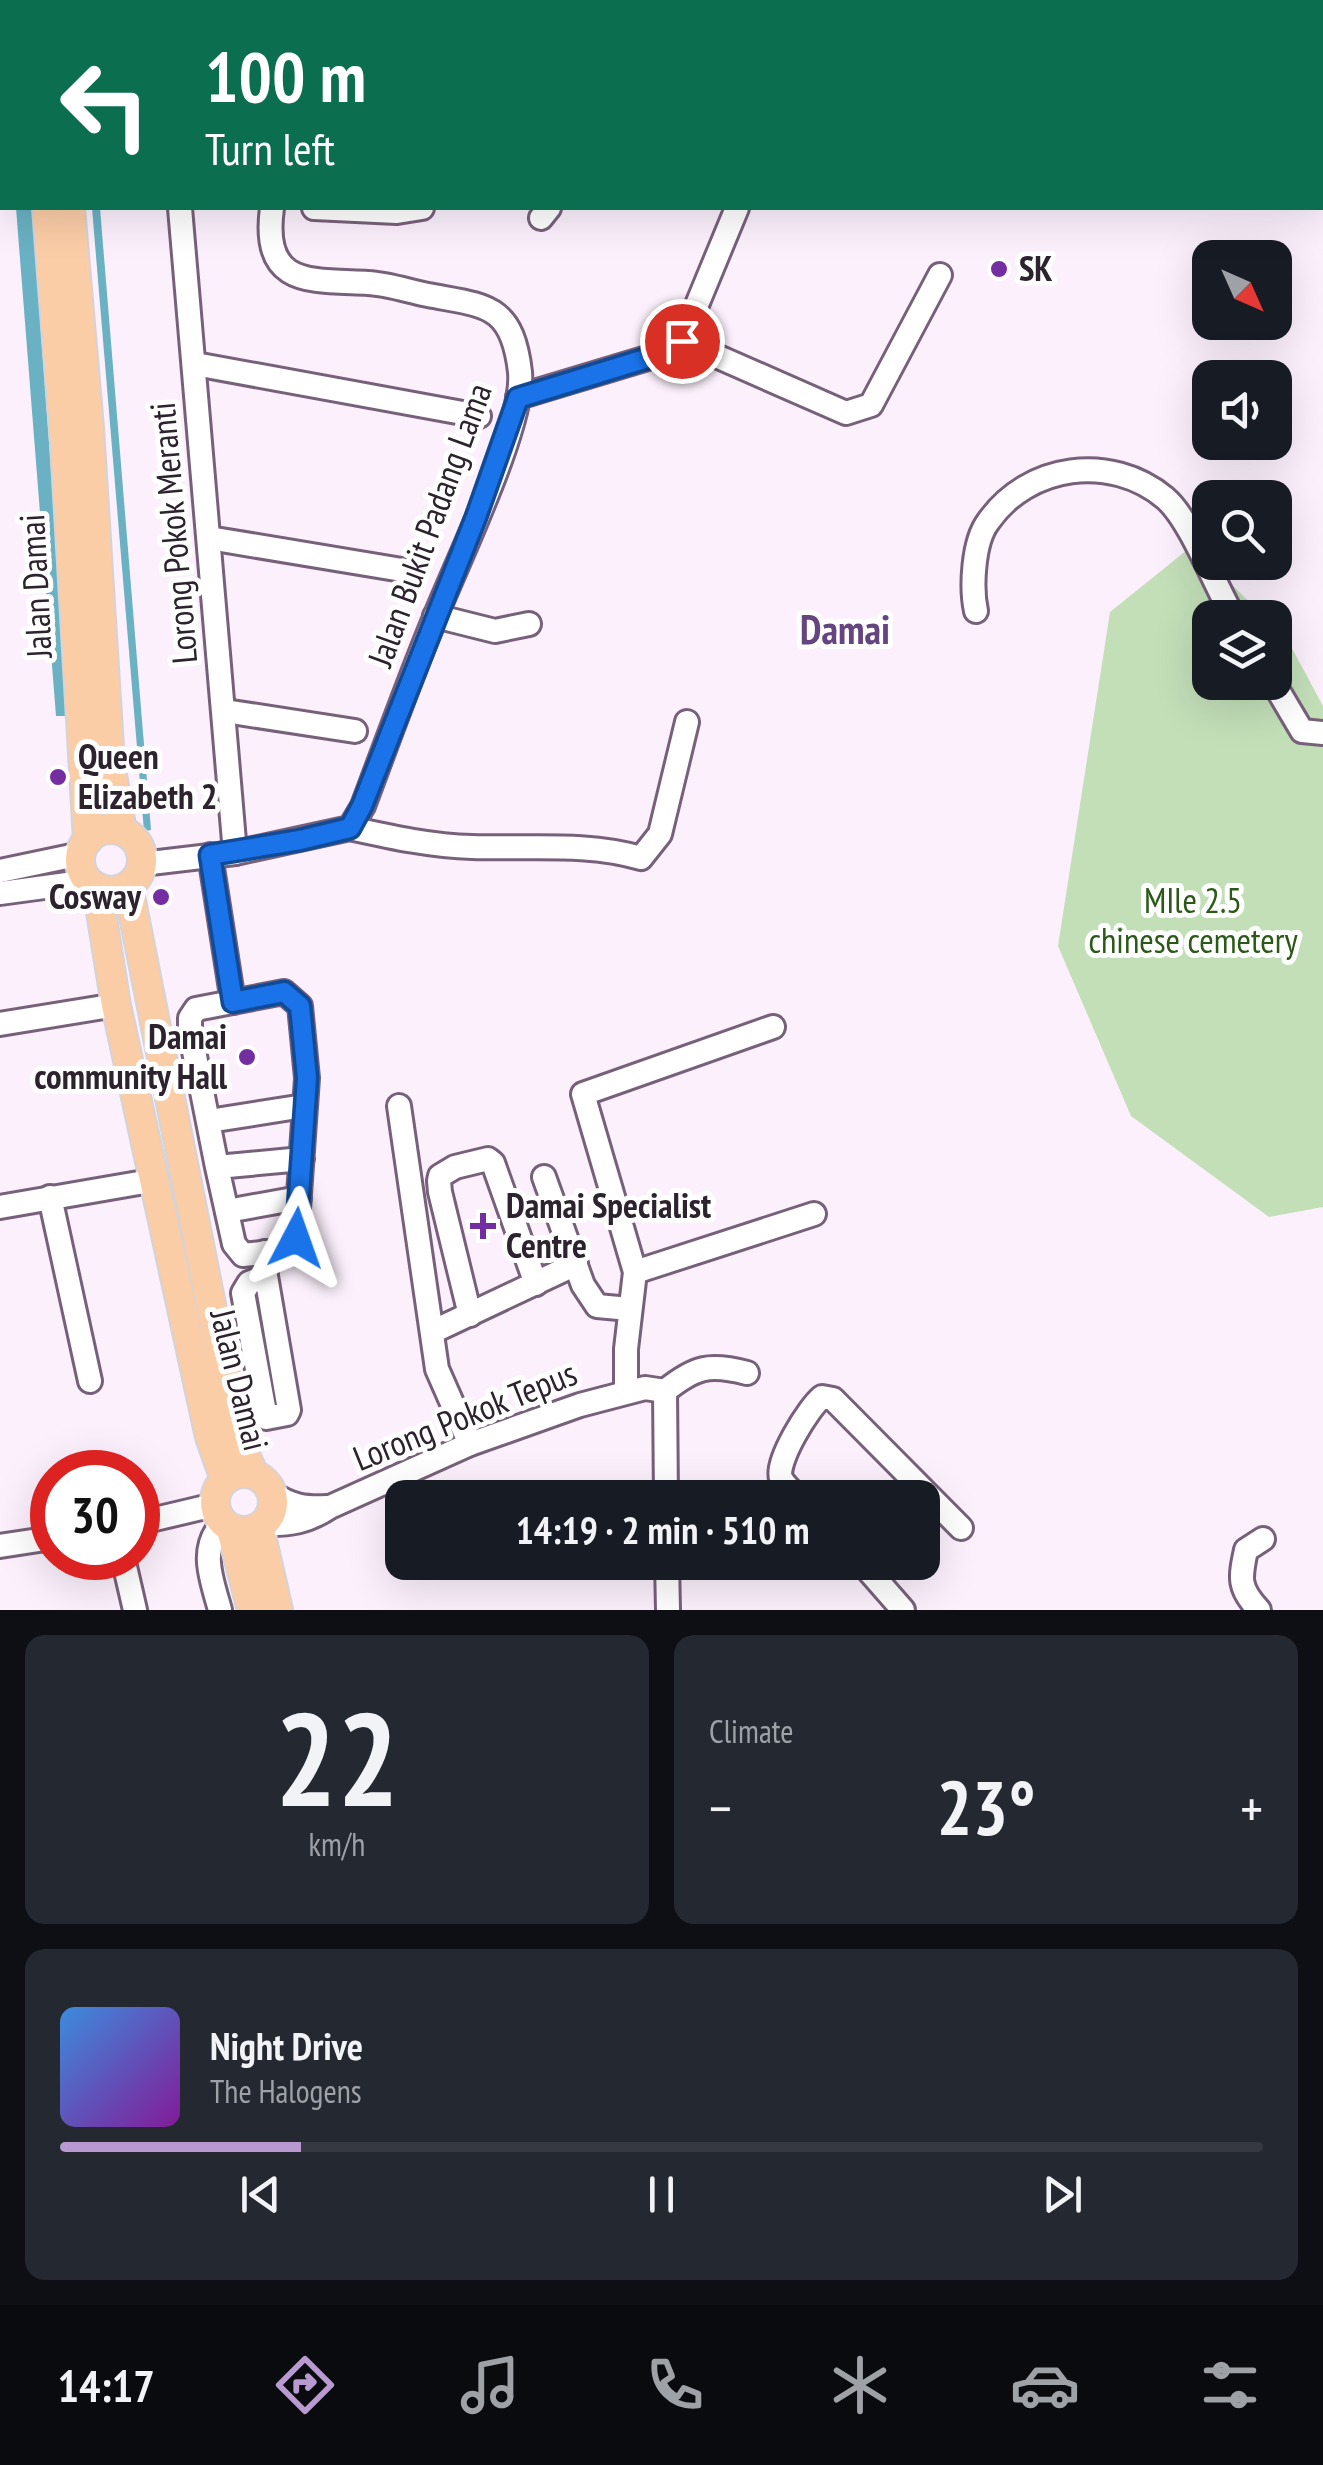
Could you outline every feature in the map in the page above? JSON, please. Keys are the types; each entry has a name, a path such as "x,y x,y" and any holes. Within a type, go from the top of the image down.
{"main road":[{"name":"Jalan Damai","path":"48,210 66,443 89,866 210,1437 237,1500"},
{"name":"Jalan Damai","path":"70,210 89,428 110,764 122,831"},
{"path":"104,830 122,831 138,844 135,875 112,891 89,866 104,830"},
{"name":"Jalan Damai","path":"135,875 237,1436 237,1500 252,1610"},
{"path":"237,1500 245,1532 261,1526 278,1610"}],"street":[{"name":"Lorong Pokok Meranti","path":"180,210 235,852"},
{"name":"Jalan Bukit Padang Lama","path":"272,210 268,232 272,251 284,267 318,282 379,284 488,306 502,318 509,331 520,373 518,398 482,502 350,828"},
{"path":"356,210 410,210"},
{"path":"518,398 664,353 682,341 737,210"},
{"path":"682,341 846,413 872,405 940,275"},
{"path":"195,364 479,416"},
{"path":"976,611 972,588 986,524 1036,480 1086,468 1110,471 1166,499 1184,523 1225,600"},
{"path":"209,538 408,571"},
{"path":"435,616 495,631 529,624"},
{"path":"1284,700 1302,731 1323,733"},
{"path":"225,710 355,730"},
{"path":"135,875 210,855 350,828 411,842 467,847 611,849 641,858 660,834 687,722"},
{"path":"210,855 233,1002"},
{"path":"0,872 89,866"},
{"path":"0,893 89,866"},
{"path":"265,1264 243,1254 234,1244 190,1018 196,1009 284,992 300,1006 307,1078 296,1238 289,1250 265,1264 243,1293 266,1418 287,1414 288,1410 265,1264"},
{"path":"0,1024 116,1005"},
{"path":"626,1392 636,1272 582,1094 773,1028"},
{"path":"209,1121 304,1106"},
{"path":"399,1106 437,1370 470,1444"},
{"path":"217,1167 302,1159"},
{"path":"470,1315 440,1192 439,1181 446,1172 488,1159 492,1163 536,1284"},
{"path":"544,1177 583,1285 598,1306 630,1309"},
{"path":"0,1207 156,1180"},
{"path":"50,1197 90,1381"},
{"path":"227,1212 299,1198"},
{"path":"636,1272 814,1214"},
{"path":"432,1332 576,1264"},
{"path":"666,1480 664,1391 699,1369 723,1367 747,1373"},
{"name":"Lorong Pokok Tepus","path":"261,1526 293,1525 314,1518 330,1507 470,1444 580,1404 646,1388 664,1391"},
{"path":"783,1480 780,1466 812,1404 822,1397 833,1398 914,1480"},
{"path":"160,1518 237,1500"},
{"path":"220,1610 208,1560 210,1541 237,1500"},
{"name":"Lorong Pokok Tepus","path":"237,1500 330,1507"},
{"path":"940,1507 961,1528"},
{"path":"1259,1610 1240,1579 1246,1550 1263,1539"},
{"path":"0,1546 30,1541"},
{"path":"128,1580 136,1610"},
{"path":"667,1580 668,1610"},
{"path":"877,1580 902,1610"}],"green space":[{"name":"MIle 2.5 chinese cemetery","path":"1192,546 1192,580 1227,580 1248,600 1192,600 1192,700 1292,700 1292,648 1323,706 1323,1207 1269,1217 1131,1116 1058,946 1110,612"}],"water":[{"path":"16,210 32,210 69,716 56,716"},
{"path":"92,210 100,210 151,830 144,831"}],"place":[{"name":"SK","path":"999,269"},
{"name":"Queen Elizabeth 2","path":"58,777"},
{"name":"Cosway","path":"161,897"},
{"name":"Damai community Hall","path":"247,1057"},
{"name":"Damai Specialist Centre","path":"483,1226"}],"district":[{"name":"Damai","path":"845,630"}],"route":[{"path":"296,1238 307,1078 300,1006 284,992 233,1002 210,855 350,828 476,517 518,398 664,353 682,341"}]}
